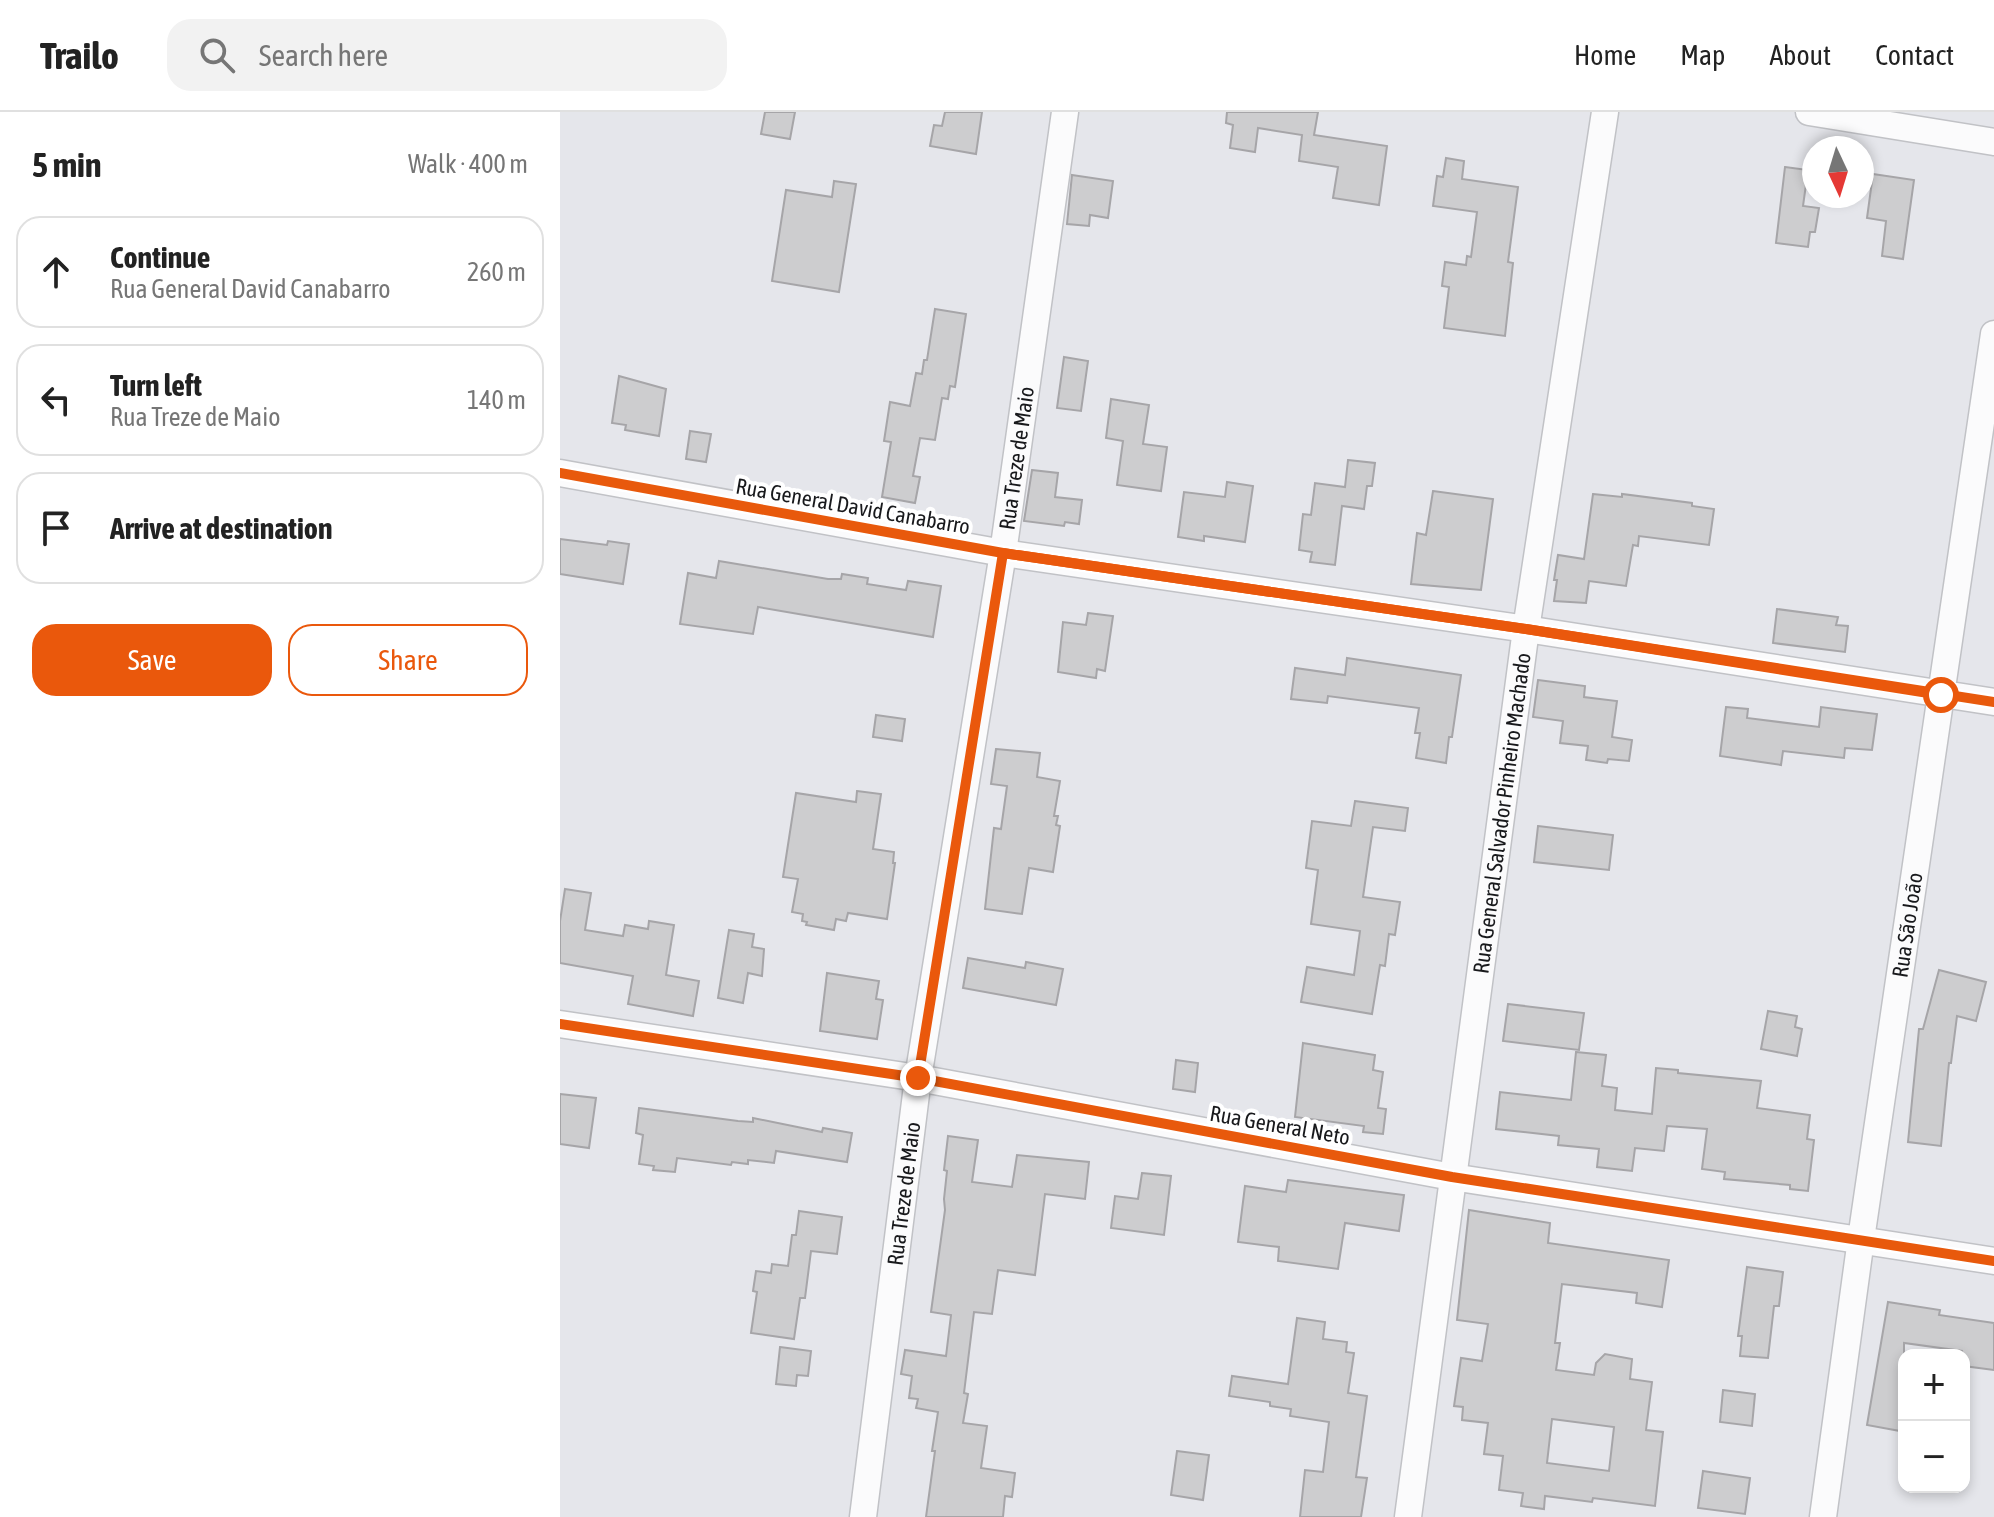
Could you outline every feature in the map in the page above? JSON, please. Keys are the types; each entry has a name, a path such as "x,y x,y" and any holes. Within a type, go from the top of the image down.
{"street":[{"name":"Rua Treze de Maio","path":"863,1517 918,1078 1003,553 1065,112"},
{"name":"Rua General Salvador Pinheiro Machado","path":"1408,1517 1526,629 1605,112"},
{"path":"1809,112 1994,142"},
{"name":"Rua São João","path":"1823,1517 1994,334"},
{"name":"Rua General David Canabarro","path":"560,473 1003,553 1526,629 1994,702"},
{"name":"Rua General Neto","path":"560,1024 918,1078 1452,1177 1994,1261"}],"building":[{"path":"765,112 795,112 790,139 761,134"},
{"path":"945,112 982,112 976,154 930,146 934,125 942,126"},
{"path":"1227,112 1318,112 1314,135 1387,146 1379,205 1333,198 1338,167 1299,161 1302,135 1258,128 1255,152 1230,148 1233,125 1226,123"},
{"path":"1446,158 1464,161 1462,179 1518,187 1508,262 1513,263 1505,336 1444,328 1449,287 1442,286 1445,262 1466,265 1467,256 1471,257 1477,212 1433,206 1437,176 1443,177"},
{"path":"1785,167 1802,169 1802,208 1819,208 1815,232 1810,232 1808,247 1776,243"},
{"path":"1874,174 1914,180 1903,259 1882,256 1886,221 1867,218 1868,208 1874,208"},
{"path":"1072,175 1113,181 1108,218 1090,215 1089,226 1067,224"},
{"path":"834,181 856,184 839,292 772,281 786,190 832,197"},
{"path":"935,309 966,314 955,387 950,386 948,399 942,398 935,440 920,438 913,476 920,477 915,503 882,497 891,442 884,441 890,402 910,406 916,373 922,374 924,360 927,360"},
{"path":"1064,357 1088,361 1081,411 1057,408"},
{"path":"619,376 666,389 659,436 625,430 626,425 612,423"},
{"path":"1111,399 1149,405 1143,444 1167,447 1161,491 1117,485 1123,441 1106,438"},
{"path":"690,431 711,434 706,462 686,459"},
{"path":"1348,460 1375,463 1372,486 1367,486 1364,509 1342,506 1335,565 1310,562 1312,552 1299,550 1303,514 1311,515 1315,483 1345,487"},
{"path":"1032,470 1058,473 1055,497 1082,500 1079,524 1065,522 1064,526 1024,521"},
{"path":"1227,482 1253,486 1245,542 1204,536 1204,541 1178,537 1184,492 1225,497"},
{"path":"1433,491 1493,499 1481,590 1411,584 1417,533 1426,535"},
{"path":"1593,494 1622,497 1622,494 1714,509 1709,545 1639,536 1638,546 1633,545 1626,586 1589,581 1586,603 1554,601 1558,555 1584,559"},
{"path":"560,539 607,545 608,541 629,544 623,584 560,574"},
{"path":"719,561 828,579 841,579 842,574 868,578 867,584 906,590 908,581 941,586 933,637 758,607 753,634 680,624 688,573 716,578"},
{"path":"1777,609 1838,617 1836,625 1848,626 1845,652 1773,643"},
{"path":"1088,613 1113,616 1105,671 1097,669 1096,678 1058,672 1063,622 1086,625"},
{"path":"1347,658 1461,675 1446,763 1416,758 1420,733 1415,733 1419,708 1328,696 1327,703 1291,699 1295,668 1345,675"},
{"path":"1538,680 1585,686 1584,697 1617,701 1612,737 1632,740 1629,761 1608,759 1607,763 1586,760 1588,746 1560,743 1563,721 1533,717"},
{"path":"1726,707 1748,709 1747,718 1819,727 1821,707 1877,714 1872,750 1845,748 1844,758 1783,751 1781,765 1720,756"},
{"path":"876,715 905,719 902,741 873,737"},
{"path":"996,749 1040,753 1037,777 1060,781 1054,816 1058,816 1056,825 1060,826 1053,872 1029,868 1022,914 985,909 994,828 1001,829 1007,786 991,784"},
{"path":"857,791 881,794 873,849 894,852 895,863 887,919 848,913 846,921 836,919 834,930 806,925 807,922 802,921 803,914 792,912 798,879 783,877 796,793 856,802"},
{"path":"1355,801 1408,808 1405,831 1373,827 1363,897 1400,902 1395,935 1389,934 1385,966 1380,965 1372,1014 1301,1002 1307,967 1354,975 1360,931 1311,924 1318,870 1306,868 1312,821 1351,826"},
{"path":"1538,826 1613,835 1609,870 1534,862"},
{"path":"565,889 591,893 585,930 623,936 625,925 648,929 649,921 674,925 666,975 699,981 693,1016 628,1004 633,976 560,963 560,921"},
{"path":"729,930 754,934 752,947 764,949 762,976 748,973 743,1003 718,998"},
{"path":"968,958 1025,968 1026,962 1063,969 1056,1005 963,988"},
{"path":"1939,970 1986,982 1976,1021 1957,1016 1941,1146 1908,1142 1919,1029 1923,1029"},
{"path":"827,973 879,981 876,999 883,1000 877,1039 820,1031"},
{"path":"1508,1004 1584,1013 1579,1050 1503,1041"},
{"path":"1768,1011 1797,1016 1795,1027 1802,1029 1797,1056 1761,1049"},
{"path":"1303,1043 1375,1055 1373,1070 1383,1072 1378,1108 1386,1109 1383,1134 1363,1132 1364,1126 1295,1117"},
{"path":"1576,1052 1606,1055 1602,1086 1617,1088 1615,1110 1652,1114 1656,1068 1761,1081 1757,1108 1810,1115 1807,1139 1814,1140 1808,1191 1790,1189 1790,1185 1724,1179 1725,1172 1702,1169 1707,1129 1667,1126 1664,1151 1635,1148 1632,1171 1597,1167 1599,1149 1558,1145 1559,1136 1496,1129 1500,1092 1571,1100"},
{"path":"1176,1060 1198,1063 1195,1092 1173,1089"},
{"path":"560,1094 596,1098 589,1148 560,1144"},
{"path":"639,1108 738,1121 753,1122 753,1118 822,1132 823,1128 852,1133 847,1162 776,1151 774,1163 748,1160 748,1164 732,1162 731,1165 677,1158 675,1172 653,1170 654,1166 639,1164 643,1135 636,1133"},
{"path":"948,1136 978,1140 972,1182 1012,1187 1017,1155 1089,1162 1085,1199 1045,1194 1035,1275 998,1270 992,1314 974,1312 963,1423 987,1426 981,1468 1015,1473 1012,1497 1005,1496 1003,1517 926,1517 938,1412 916,1408 918,1399 909,1398 912,1376 901,1374 905,1350 946,1356 951,1315 931,1312 945,1210 947,1171 944,1170"},
{"path":"1142,1173 1171,1176 1164,1235 1111,1228 1115,1196 1138,1199"},
{"path":"1288,1180 1404,1195 1399,1231 1345,1223 1338,1269 1278,1261 1279,1247 1238,1242 1245,1186 1286,1192"},
{"path":"1469,1210 1550,1223 1548,1243 1669,1260 1662,1307 1636,1303 1637,1293 1562,1284 1555,1343 1560,1343 1556,1370 1594,1375 1596,1363 1605,1354 1632,1359 1630,1379 1652,1382 1646,1430 1663,1432 1655,1506 1545,1496 1544,1509 1521,1506 1523,1493 1499,1490 1503,1456 1484,1454 1488,1423 1462,1420 1463,1407 1454,1406 1461,1358 1482,1361 1488,1324 1457,1320","holes":["1552,1419 1614,1427 1609,1471 1547,1463"]},
{"path":"799,1211 842,1217 837,1254 811,1251 805,1298 800,1298 794,1339 751,1333 757,1292 753,1291 756,1271 771,1273 772,1264 788,1266"},
{"path":"1747,1267 1783,1272 1779,1306 1774,1306 1768,1358 1740,1356 1742,1336 1738,1336"},
{"path":"1888,1302 1940,1310 1939,1315 1994,1323 1994,1370 1970,1367 1970,1349 1904,1343 1904,1349 1898,1349 1898,1431 1867,1425"},
{"path":"1297,1318 1325,1322 1323,1339 1347,1342 1346,1352 1354,1353 1348,1393 1367,1396 1356,1477 1367,1478 1361,1517 1300,1517 1305,1470 1323,1472 1329,1422 1290,1416 1291,1409 1270,1406 1270,1402 1229,1396 1232,1376 1288,1384"},
{"path":"780,1347 811,1351 808,1376 797,1375 796,1386 776,1384"},
{"path":"1723,1390 1755,1394 1752,1426 1720,1422"},
{"path":"1177,1451 1209,1455 1203,1500 1171,1495"},
{"path":"1703,1471 1750,1478 1745,1514 1698,1508"}],"cycle path":[{"path":"560,473 1003,553 1526,629 1994,702"},
{"path":"560,1024 918,1078 1452,1177 1994,1261"}],"route":[{"path":"918,1078 1003,553 1526,629 1941,695"}]}
